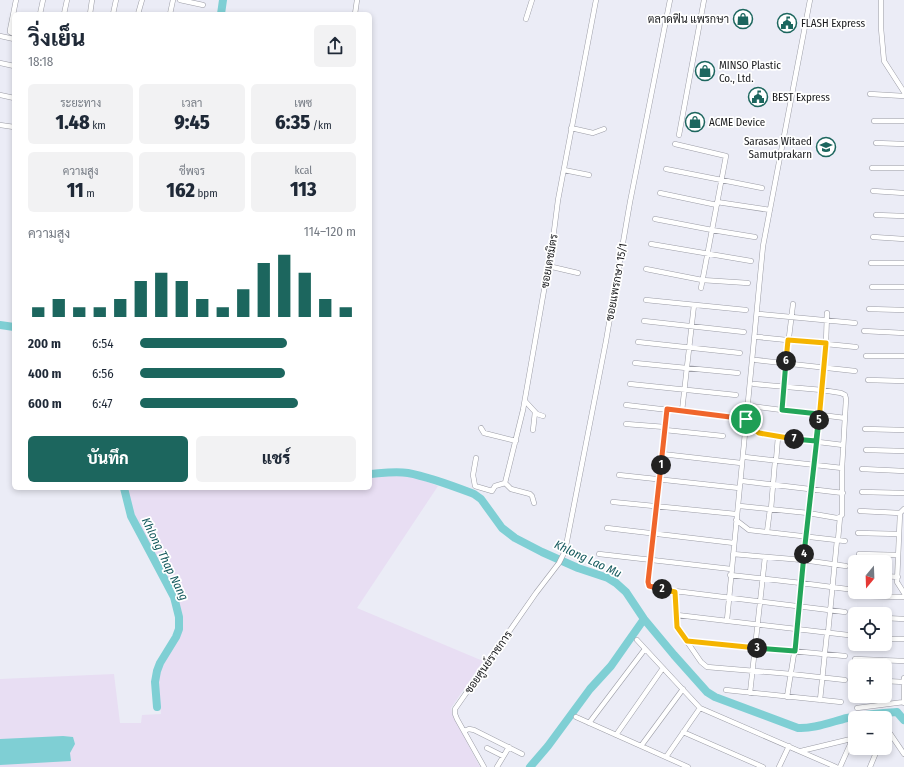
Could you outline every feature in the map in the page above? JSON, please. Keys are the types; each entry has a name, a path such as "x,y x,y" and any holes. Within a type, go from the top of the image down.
{"street":[{"path":"14,12 16,0"},
{"path":"40,12 42,0"},
{"path":"64,12 67,0"},
{"path":"90,12 92,0"},
{"path":"113,12 116,0"},
{"path":"139,12 142,0"},
{"path":"170,12 173,0"},
{"path":"180,0 203,6"},
{"path":"355,12 357,0"},
{"path":"526,19 532,0"},
{"name":"ซอยเดชมิตร","path":"505,482 525,401 571,128 596,0"},
{"name":"ซอยแพรกษา 15/1","path":"559,563 566,551 630,202 670,0"},
{"path":"679,135 704,0"},
{"path":"727,620 730,575 763,246 810,0"},
{"path":"881,0 881,28 884,61 904,92"},
{"path":"12,20 10,32 12,33"},
{"path":"0,36 12,39"},
{"path":"0,64 12,66"},
{"path":"870,94 904,96"},
{"path":"0,95 12,98"},
{"path":"874,121 904,121"},
{"path":"0,125 12,127"},
{"path":"571,128 593,133 604,129"},
{"path":"876,143 904,144"},
{"path":"674,144 726,156 701,288"},
{"path":"872,168 904,168"},
{"path":"666,169 762,188"},
{"path":"564,170 588,175"},
{"path":"874,191 904,193"},
{"path":"660,193 770,210"},
{"path":"876,215 904,216"},
{"path":"655,219 755,237"},
{"path":"873,237 904,239"},
{"path":"651,244 751,261"},
{"path":"872,263 904,263"},
{"path":"548,266 578,273"},
{"path":"646,269 702,280 748,284"},
{"path":"872,287 904,287"},
{"path":"646,300 746,310"},
{"path":"782,410 785,363 793,304"},
{"path":"682,411 694,305"},
{"path":"869,309 904,310"},
{"path":"787,697 798,629 805,536 812,489 822,390 827,313"},
{"path":"760,314 855,323"},
{"path":"644,322 744,332"},
{"path":"864,331 904,333"},
{"path":"758,338 826,343 856,347"},
{"path":"638,342 740,353"},
{"path":"866,356 904,356"},
{"path":"756,360 855,371"},
{"path":"635,363 738,373"},
{"path":"868,380 904,381"},
{"path":"630,384 736,395"},
{"path":"754,384 822,390 845,395 842,515 840,517 820,700"},
{"path":"525,401 535,412 544,416"},
{"path":"626,405 746,419 759,433 778,437 843,445"},
{"path":"751,406 845,418"},
{"path":"667,409 650,559 649,586 675,592 846,612"},
{"path":"534,430 535,412"},
{"path":"626,424 723,436"},
{"path":"481,428 484,433 516,441"},
{"path":"865,429 904,430"},
{"path":"768,532 778,437"},
{"path":"866,450 904,451"},
{"path":"662,454 742,463"},
{"path":"476,458 473,475 475,486 492,491 495,486 505,482 511,488 530,494 534,503"},
{"path":"745,458 842,468"},
{"path":"862,470 904,471"},
{"path":"619,475 739,488"},
{"path":"742,481 843,493"},
{"path":"862,492 904,493"},
{"path":"613,502 736,514"},
{"path":"740,506 808,513 837,518 840,517"},
{"path":"904,509 900,513 898,555 898,585 904,593"},
{"path":"860,511 900,513"},
{"path":"736,520 748,530 845,541"},
{"path":"607,528 734,543"},
{"path":"858,533 899,534"},
{"path":"599,554 731,569"},
{"path":"733,554 803,560 846,566"},
{"path":"859,554 898,555"},
{"path":"750,693 765,557"},
{"name":"ซอยศูนย์ราชการ","path":"484,767 455,714 455,708 536,593 559,563"},
{"path":"730,575 847,589"},
{"path":"892,577 898,577"},
{"path":"675,592 677,627 701,662 707,667 845,680"},
{"path":"892,597 904,597"},
{"path":"677,615 848,635"},
{"path":"892,618 904,619"},
{"path":"892,639 904,640"},
{"path":"637,640 700,708 836,767"},
{"path":"687,641 845,656"},
{"path":"590,723 645,649"},
{"path":"892,661 904,661"},
{"path":"616,735 663,668"},
{"path":"857,708 904,702 904,678"},
{"path":"892,681 904,682"},
{"path":"641,746 683,689"},
{"path":"726,690 842,702"},
{"path":"666,757 700,708"},
{"path":"576,717 688,767"},
{"path":"464,731 469,729 474,730 522,754"},
{"path":"684,732 763,767"},
{"path":"892,737 904,754"},
{"path":"801,751 848,739"},
{"path":"779,767 789,746"},
{"path":"499,766 509,747"},
{"path":"487,748 503,756"},
{"path":"840,767 848,750"},
{"path":"870,767 875,755"}],"shaded area":[{"path":"372,471 415,477 438,486 357,608 483,661 451,708 453,716 480,767 0,767 0,679 114,674 120,723 141,723 142,715 161,714 158,679 159,672 180,631 182,621 156,558 130,508 126,490 372,490"}],"water":[{"path":"63,736 73,737 75,744 70,753 71,761 0,765 0,739"}],"waterway":[{"path":"221,12 223,0"},
{"name":"Khlong Lao Mu","path":"0,325 12,327"},
{"name":"Khlong Lao Mu","path":"372,474 394,472 408,473 433,479 474,494 481,499 502,528 515,538 542,552 578,568 608,578 616,583 626,592 644,619 674,655 707,692 715,697 798,728 816,726 847,718 891,712 897,712 904,720"},
{"name":"Khlong Thap Nang","path":"124,490 131,516 174,597 179,617 179,629 176,637 160,663 157,671 155,682 157,707"},
{"path":"530,767 548,746 590,689 611,666 644,619"}],"place":[{"name":"ตลาดฟิน แพรกษา","path":"743,19"},
{"name":"FLASH Express","path":"787,23"},
{"name":"MINSO Plastic Co., Ltd.","path":"705,71"},
{"name":"BEST Express","path":"758,97"},
{"name":"ACME Device","path":"695,122"},
{"name":"Sarasas Witaed Samutprakarn","path":"826,147"}],"route":[{"path":"788,340 826,343 812,489 805,536 795,651 687,641 677,627 675,592 653,588 649,586 648,582 667,409 746,419 759,433 778,437 816,441 819,414 782,410 783,387 788,340"}]}
